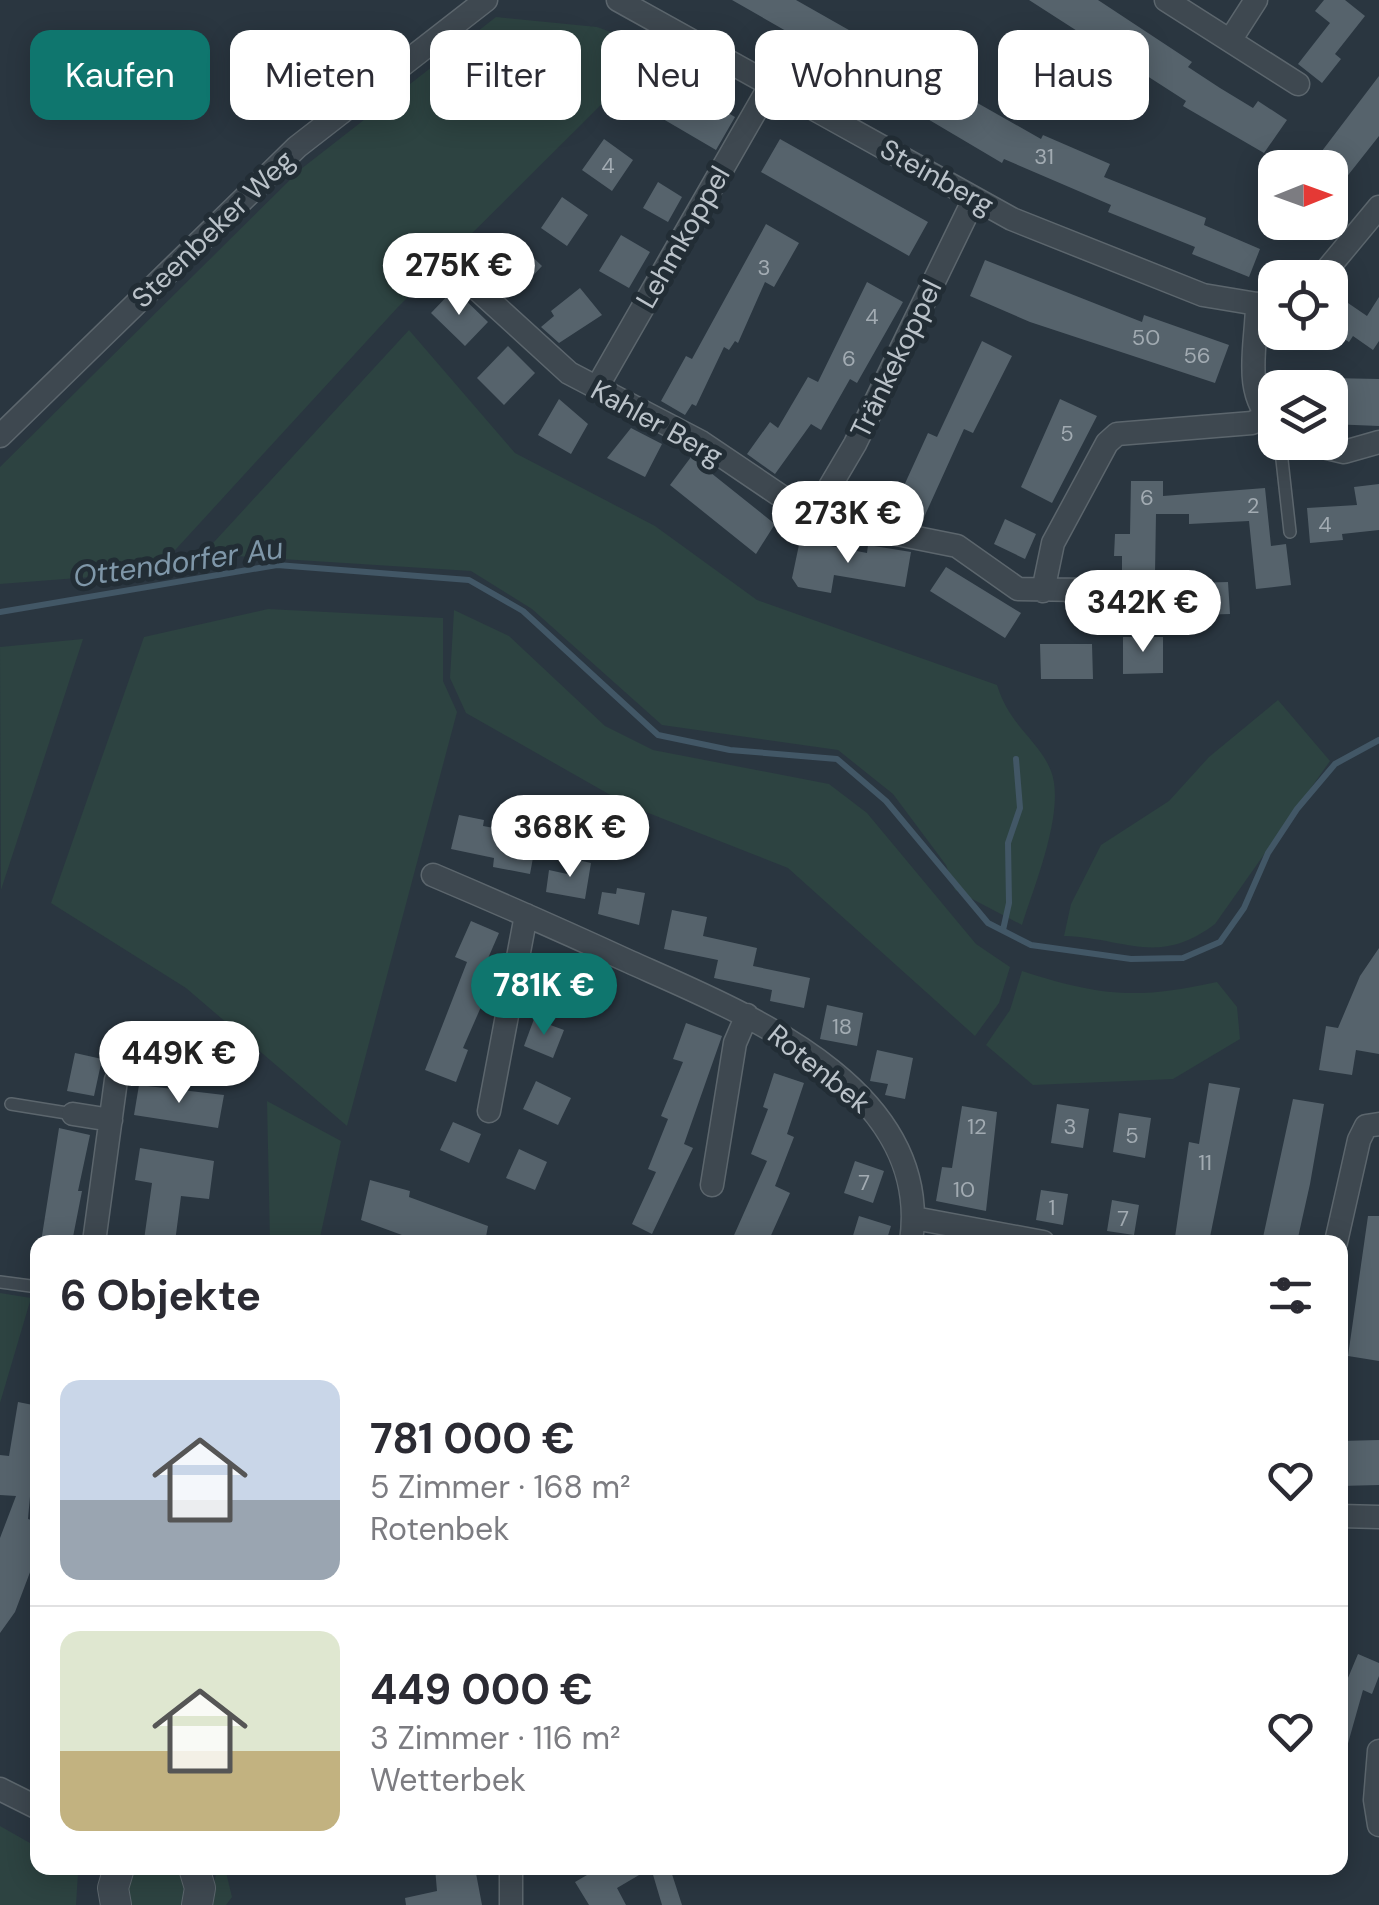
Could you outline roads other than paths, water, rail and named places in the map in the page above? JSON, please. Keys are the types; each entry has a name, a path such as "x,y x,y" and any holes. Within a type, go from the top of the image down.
{"street":[{"name":"Steenbeker Weg","path":"0,436 296,147 486,0"},
{"name":"Steinberg","path":"618,0 755,75"},
{"path":"1166,0 1298,84"},
{"path":"1231,38 1256,0"},
{"name":"Lehmkoppel","path":"596,389 755,112"},
{"name":"Steinberg","path":"835,120 1012,219 1203,295 1258,302"},
{"name":"Tränkekoppel","path":"812,517 855,444 974,199"},
{"path":"1335,260 1379,207"},
{"name":"Kahler Berg","path":"466,279 569,374 701,442 812,517 957,546 1018,590 1155,591"},
{"path":"1258,334 1252,358 1258,394"},
{"path":"1043,591 1053,543 1107,443 1118,434 1258,422"},
{"path":"1348,451 1379,442"},
{"name":"Rotenbek","path":"434,875 747,1014 802,1048 877,1116 907,1169 914,1218 912,1235"},
{"path":"489,1111 526,914"},
{"name":"Rotenbek","path":"712,1186 735,1043 747,1014"},
{"path":"95,1235 116,1080"},
{"path":"73,1114 111,1120"},
{"path":"1338,1235 1359,1140 1366,1126 1379,1124"},
{"path":"914,1218 1005,1235"},
{"path":"1348,1516 1379,1517"},
{"path":"1379,1751 1375,1800 1379,1825"},
{"path":"0,1789 30,1804"},
{"path":"197,1905 198,1875"},
{"path":"511,1875 511,1905"}],"lane":[{"path":"1282,460 1290,532"},
{"path":"12,1104 73,1114"},
{"path":"0,1282 30,1285"}],"waterway":[{"name":"Ottendorfer Au","path":"0,612 277,565 469,580 523,611 658,735 730,750 837,759 886,801 988,923 1031,945 1131,959 1183,958 1220,942 1244,908 1268,853 1297,809 1335,764 1379,740"},
{"path":"1003,930 1009,903 1008,843 1020,808 1016,759"}]}
